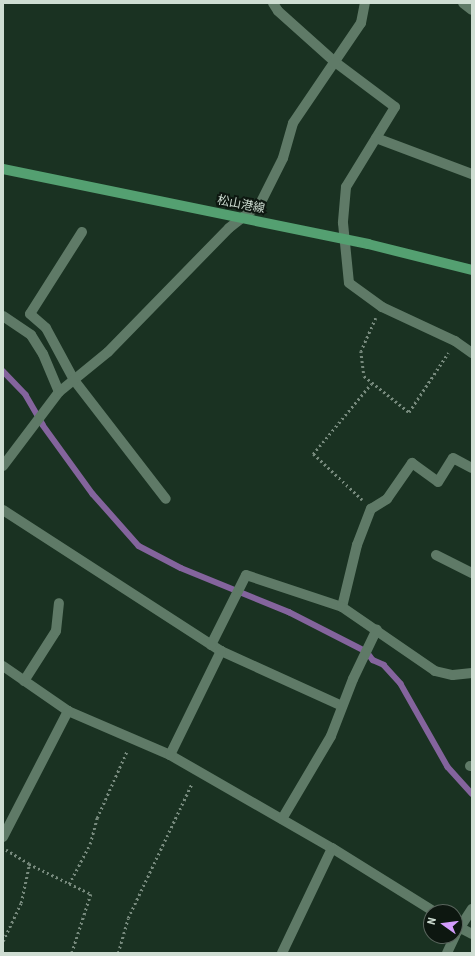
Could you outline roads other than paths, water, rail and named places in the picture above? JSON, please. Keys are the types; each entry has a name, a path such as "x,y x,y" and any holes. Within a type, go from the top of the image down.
{"main road":[{"name":"松山港線","path":"3,169 346,239 472,270"}],"street":[{"path":"273,3 278,11 335,62 395,107 346,187 343,223 346,239 346,272 349,283 382,307 455,341 472,353"},
{"path":"3,466 59,392 108,352 240,218 260,204 283,158 293,123 361,23 365,3"},
{"path":"463,3 472,10"},
{"path":"376,138 472,174"},
{"path":"82,232 30,314 46,328 74,380 166,499"},
{"path":"3,316 31,335 43,354 59,392"},
{"path":"342,607 357,545 371,509 387,499 412,463 438,482 453,458 472,468"},
{"path":"3,510 221,651 342,706"},
{"path":"436,555 472,573"},
{"path":"211,645 246,575 342,607 377,629 435,671 453,675 472,673"},
{"path":"24,681 56,631 59,603"},
{"path":"282,819 331,736 342,706 377,629"},
{"path":"170,755 221,651"},
{"path":"3,666 68,711 131,740 170,755 198,770 332,848 423,905"},
{"path":"3,837 68,711"},
{"path":"282,953 332,848"},
{"path":"463,921 472,909"}],"waterway":[{"path":"3,371 26,395 43,425 93,494 139,546 181,568 289,612 367,652 373,660 384,665 401,684 448,767 472,794"}]}
